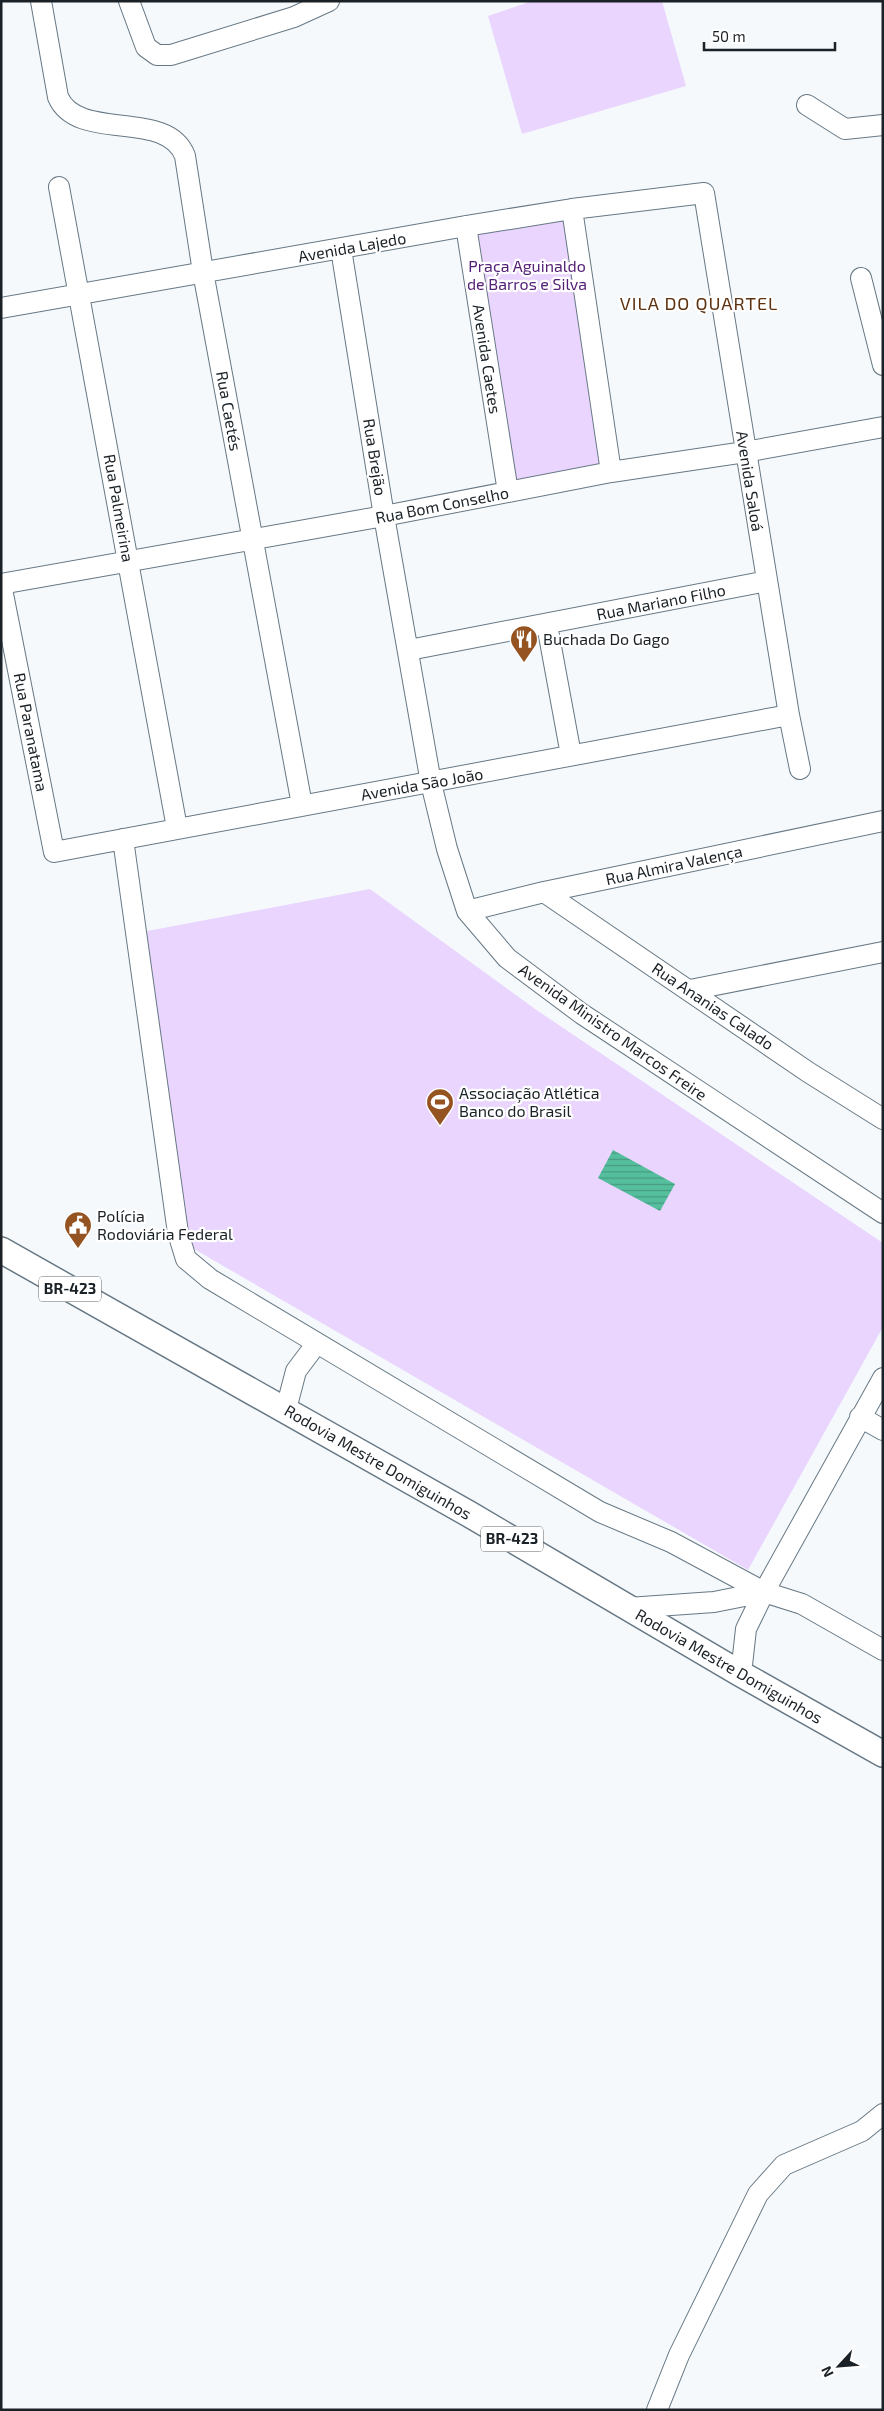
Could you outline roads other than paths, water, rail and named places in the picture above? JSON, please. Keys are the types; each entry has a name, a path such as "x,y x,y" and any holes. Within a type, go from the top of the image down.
{"main road":[{"name":"Rodovia Mestre Domiguinhos","path":"1,1250 286,1409 741,1674 883,1754"}],"street":[{"name":"Rua Caetés","path":"41,1 61,104 72,115 156,132 178,142 186,162 252,539 302,805"},
{"path":"129,1 146,47 156,56 171,56 284,20 329,1"},
{"path":"807,105 845,129 883,125"},
{"name":"Rua Palmeirina","path":"59,187 178,828"},
{"name":"Avenida Lajedo","path":"1,308 466,226 572,209 704,193"},
{"name":"Avenida Saloá","path":"704,193 745,452 789,715 800,769"},
{"path":"572,209 611,472"},
{"name":"Avenida Caetes","path":"466,226 508,492"},
{"name":"Rua Brejão","path":"341,249 384,516 431,783"},
{"path":"861,278 883,365"},
{"name":"Rua Bom Conselho","path":"1,584 384,516 611,472 745,452 883,427"},
{"name":"Rua Mariano Filho","path":"408,650 547,625 767,581"},
{"name":"Rua Paranatama","path":"1,584 54,852"},
{"path":"547,625 571,755"},
{"name":"Avenida São João","path":"54,852 789,715"},
{"name":"Avenida Ministro Marcos Freire","path":"431,783 447,849 467,912 507,958 551,992 883,1213"},
{"name":"Rua Almira Valença","path":"467,912 544,892 883,821"},
{"path":"123,839 182,1253 186,1259 210,1279 600,1512 671,1542 764,1592 802,1604 883,1650"},
{"name":"Rua Ananias Calado","path":"544,892 808,1072 883,1119"},
{"path":"690,990 883,952"},
{"path":"286,1409 296,1371 317,1343"},
{"path":"741,1674 746,1629 764,1592 883,1378"},
{"path":"860,1417 883,1430"},
{"path":"628,1608 714,1602 764,1592"},
{"path":"657,2410 679,2355 758,2194 784,2165 862,2131 883,2114"}],"place":[{"name":"Buchada Do Gago","path":"524,663"},
{"name":"Associação Atlética Banco do Brasil","path":"440,1126"},
{"name":"Polícia Rodoviária Federal","path":"78,1249"}],"district":[{"name":"VILA DO QUARTEL","path":"699,304"}],"park label":[{"name":"Praça Aguinaldo de Barros e Silva","path":"527,275"}]}
